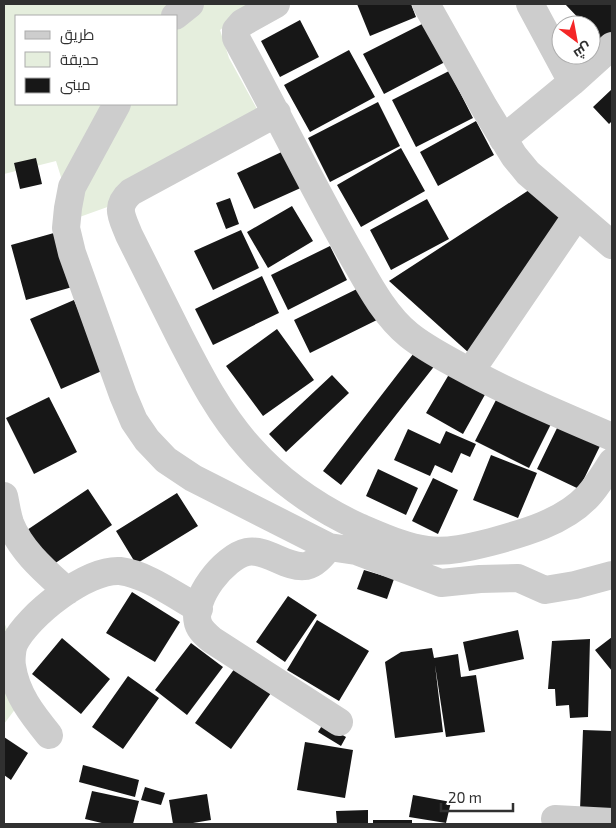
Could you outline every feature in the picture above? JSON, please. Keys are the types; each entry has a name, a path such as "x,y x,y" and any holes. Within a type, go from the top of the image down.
{"street":[{"path":"176,15 190,4"},
{"path":"276,4 242,23 238,27 236,38 336,227 373,291 390,316 408,334 430,350 470,372 499,387 612,437"},
{"path":"426,4 503,139 528,173 612,245"},
{"path":"530,4 572,82"},
{"path":"503,139 612,46"},
{"path":"115,105 72,187 66,228 72,253 123,395 134,421 147,440 160,454 193,478 329,547 356,551 441,583 518,578 545,590 575,585 612,575"},
{"path":"277,113 131,192 121,203 121,210 129,235 201,378 223,413 249,448 294,490 320,507 383,538 427,550 478,545 506,538 548,523 569,512 588,496 612,462"},
{"path":"470,372 577,215"},
{"path":"4,496 10,522 20,543 45,572 67,591"},
{"path":"329,547 315,562 307,566 299,566 249,551 231,559 215,575 204,594 197,621 201,630 212,640 339,722"},
{"path":"49,735 25,705 17,686 12,665 14,645 24,630 45,608 81,582 104,573 118,571 129,572 159,586 199,609"},
{"path":"555,819 612,822"}],"green space":[{"path":"4,4 259,4 237,16 220,30 229,58 257,109 113,205 74,219 56,161 4,174"},
{"path":"4,622 24,671 19,704 4,724"}],"building":[{"path":"357,4 411,4 416,17 370,36"},
{"path":"565,4 612,4 612,40 605,46 601,42 601,15 575,15"},
{"path":"300,20 319,57 280,77 261,41"},
{"path":"424,23 445,62 384,94 363,54"},
{"path":"349,50 375,97 310,132 284,85"},
{"path":"449,71 473,118 416,147 392,100"},
{"path":"612,89 612,121 609,124 593,107"},
{"path":"378,102 400,146 330,182 308,138"},
{"path":"476,121 494,155 438,186 420,152"},
{"path":"401,148 425,191 361,227 337,185"},
{"path":"288,149 305,186 254,209 237,173"},
{"path":"36,158 42,184 20,189 14,163"},
{"path":"529,190 566,216 469,353 389,281"},
{"path":"230,198 239,224 226,229 216,203"},
{"path":"427,199 449,239 391,270 370,230"},
{"path":"292,206 313,241 268,268 247,232"},
{"path":"241,230 259,268 213,290 194,251"},
{"path":"61,231 76,286 26,300 11,245"},
{"path":"330,246 347,280 288,310 271,275"},
{"path":"262,276 279,313 213,345 195,309"},
{"path":"367,284 383,317 310,353 294,320"},
{"path":"74,300 104,370 61,389 30,319"},
{"path":"277,329 314,380 263,416 226,366"},
{"path":"417,349 436,364 341,485 323,471"},
{"path":"451,371 487,391 463,434 426,413"},
{"path":"332,375 349,393 286,452 269,434"},
{"path":"498,396 552,422 529,468 475,441"},
{"path":"49,397 77,452 34,474 6,418"},
{"path":"558,426 600,446 579,489 537,469"},
{"path":"408,429 440,444 446,431 476,444 470,457 461,453 452,473 435,465 430,476 394,460"},
{"path":"491,455 537,473 518,518 473,500"},
{"path":"378,469 418,488 406,515 366,496"},
{"path":"433,478 458,490 438,534 412,521"},
{"path":"88,489 112,525 51,566 27,530"},
{"path":"177,493 198,526 136,564 116,531"},
{"path":"364,570 394,579 387,599 357,589"},
{"path":"132,592 180,622 155,662 106,633"},
{"path":"288,596 317,615 285,662 256,642"},
{"path":"317,620 369,651 339,701 287,670"},
{"path":"518,630 524,659 469,671 463,642"},
{"path":"612,637 612,671 595,650"},
{"path":"62,638 110,679 81,714 32,674"},
{"path":"590,639 588,717 570,718 569,705 556,706 555,689 548,689 552,641"},
{"path":"191,643 223,667 187,715 155,690"},
{"path":"432,648 434,658 458,654 461,677 476,675 485,732 446,737 435,665 443,732 395,738 385,662 401,652"},
{"path":"235,668 271,693 231,749 195,723"},
{"path":"128,676 159,698 123,749 92,727"},
{"path":"323,724 346,737 341,746 318,732"},
{"path":"583,730 612,731 612,811 580,810"},
{"path":"4,737 28,753 11,780 4,775"},
{"path":"305,742 353,750 345,798 297,790"},
{"path":"83,765 139,780 135,797 79,782"},
{"path":"145,787 165,793 161,805 141,800"},
{"path":"92,791 139,801 133,824 106,824 85,819"},
{"path":"207,794 211,820 173,824 169,800"},
{"path":"413,795 451,802 446,823 409,817"},
{"path":"368,810 368,824 337,824 336,811"},
{"path":"373,820 412,820 412,824 373,824"}]}
